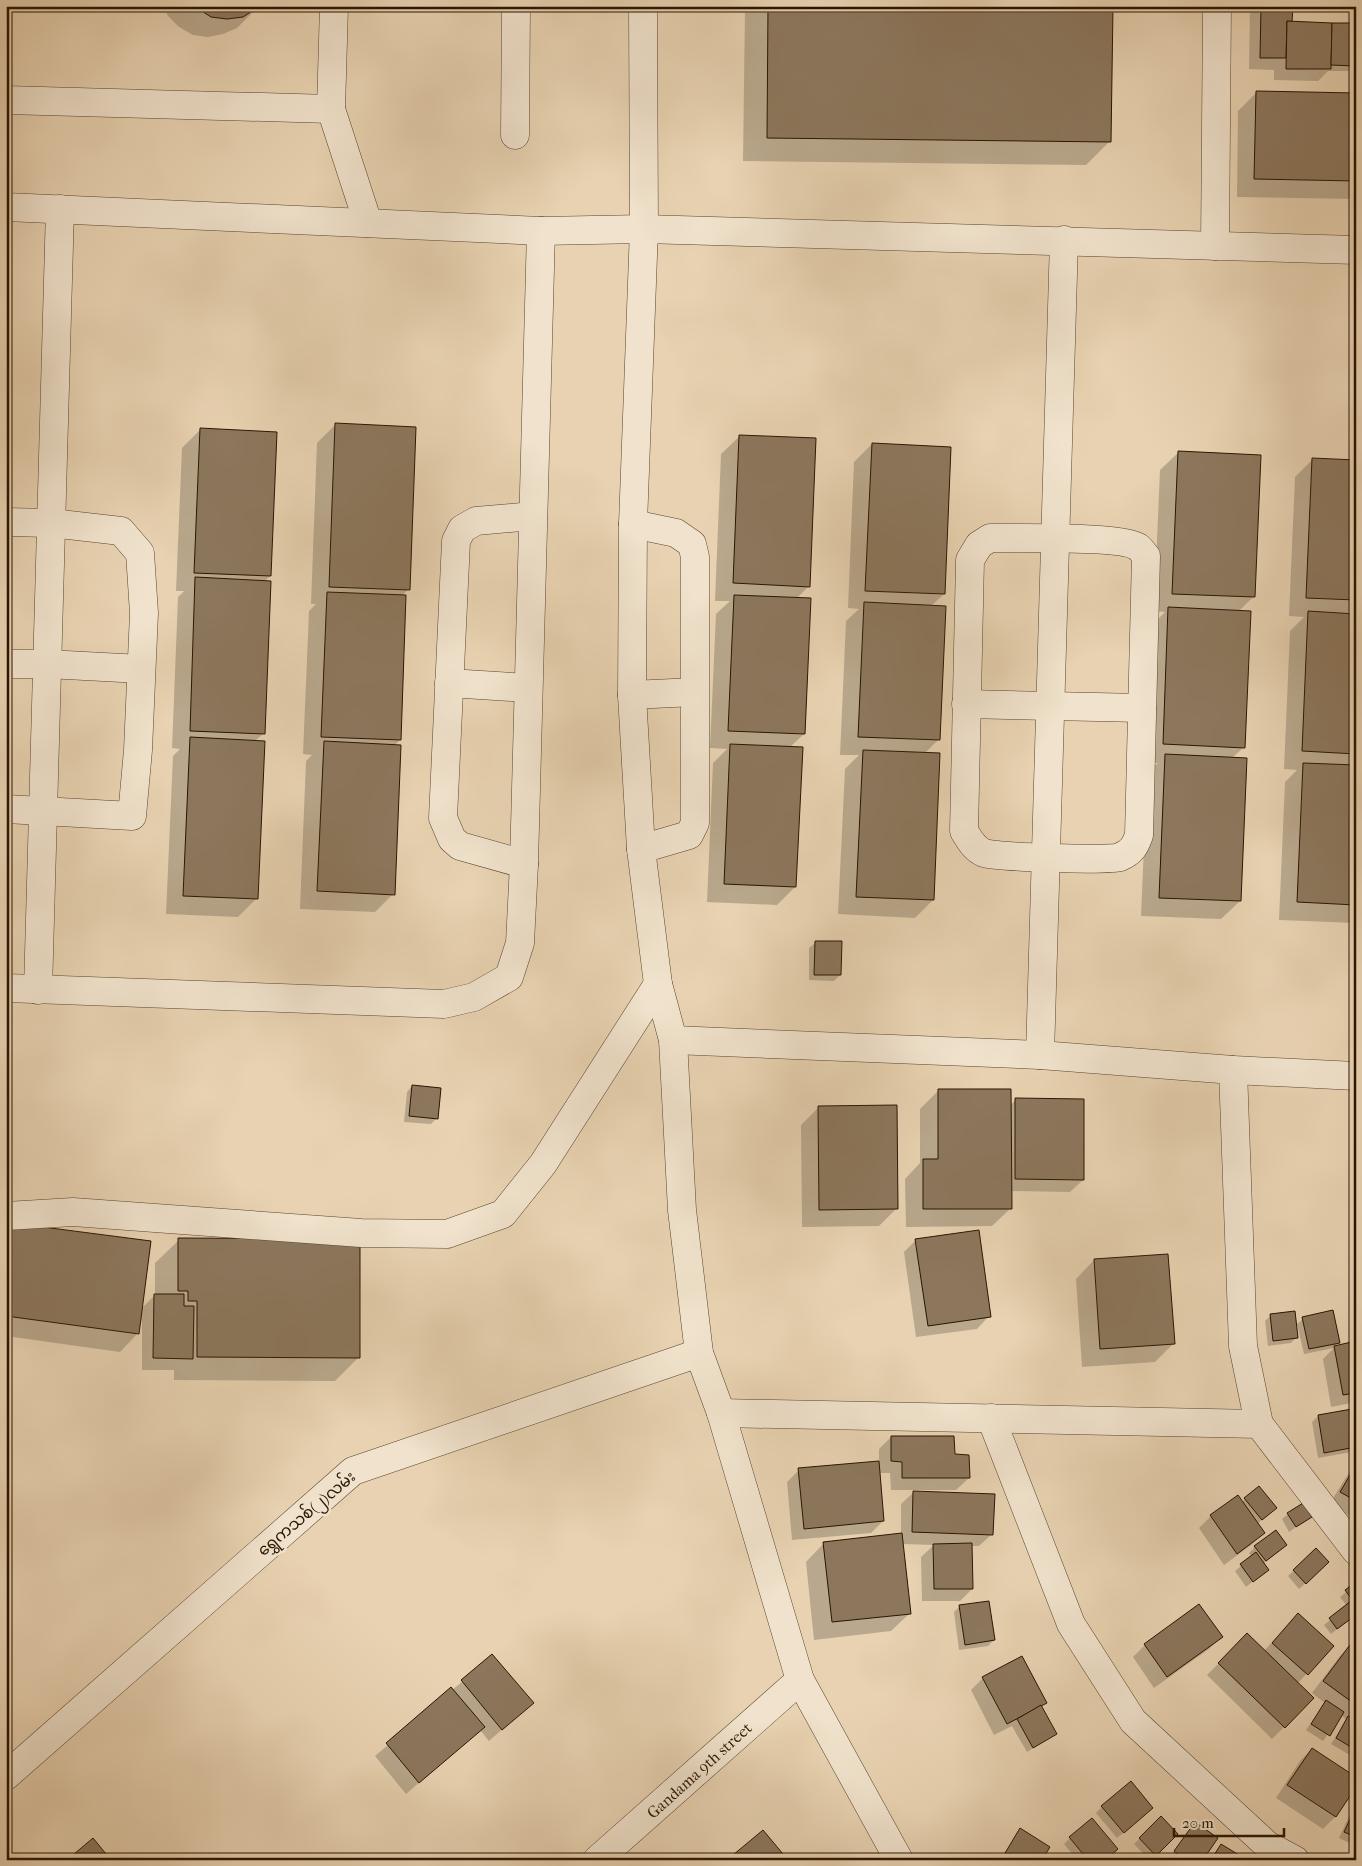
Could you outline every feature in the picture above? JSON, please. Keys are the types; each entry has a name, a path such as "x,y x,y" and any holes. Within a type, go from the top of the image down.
{"street":[{"path":"334,6 332,109 368,223"},
{"path":"515,135 516,6"},
{"path":"643,6 644,229 633,524 632,695 641,848 658,984 673,1040 682,1210 699,1352 722,1413 800,1680 899,1860"},
{"path":"1215,246 1217,6"},
{"path":"6,100 332,109"},
{"path":"6,207 541,231 644,229 1356,250"},
{"path":"38,990 60,209"},
{"path":"6,988 444,1004 474,997 509,977 520,943 524,864 541,231"},
{"path":"1040,1055 1064,240"},
{"path":"524,864 460,846 452,839 443,818 456,541 462,529 476,521 533,516"},
{"path":"6,522 51,523 121,531 140,553 144,613 132,816 6,809"},
{"path":"633,524 676,534 692,544 695,557 694,823 689,835 641,848"},
{"path":"990,538 1055,538 1138,546 1146,556 1139,834 1133,849 1118,858 1046,858 984,852 971,844 964,830 966,704 970,560 979,544 990,538"},
{"path":"6,664 47,664 141,670"},
{"path":"449,684 528,688"},
{"path":"632,695 694,692"},
{"path":"966,704 1142,708"},
{"path":"6,1216 73,1212 361,1233 447,1234 503,1214 543,1164 658,984"},
{"path":"673,1040 1040,1055 1233,1070 1356,1076"},
{"path":"1233,1070 1243,1346 1259,1424 1356,1551"},
{"name":"ရွှေကသစ်(၂)လမ်း","path":"6,1776 353,1471 699,1352"},
{"path":"722,1413 1259,1424"},
{"path":"991,1418 1071,1624 1132,1721 1267,1845 1295,1860"},
{"name":"Gandama 9th street","path":"597,1860 800,1680"}],"building":[{"path":"194,6 260,6 243,17 227,19 211,17"},
{"path":"768,6 1113,6 1111,142 767,138"},
{"path":"1261,6 1293,6 1292,22 1287,21 1286,58 1260,58"},
{"path":"1287,21 1332,23 1331,69 1286,69"},
{"path":"1332,23 1356,23 1355,66 1331,65"},
{"path":"1256,91 1356,93 1356,181 1254,179"},
{"path":"335,423 416,427 410,590 329,587"},
{"path":"200,428 277,432 271,576 194,573"},
{"path":"739,435 816,438 810,587 733,583"},
{"path":"872,443 951,447 945,594 865,591"},
{"path":"1178,451 1261,455 1255,597 1172,594"},
{"path":"1312,458 1356,460 1356,600 1306,598"},
{"path":"195,577 271,581 265,734 190,731"},
{"path":"327,592 406,595 401,740 321,737"},
{"path":"734,595 811,598 805,734 728,731"},
{"path":"864,602 946,606 940,740 858,737"},
{"path":"1168,607 1251,611 1245,748 1163,744"},
{"path":"1308,611 1356,614 1356,754 1302,751"},
{"path":"190,737 265,741 258,899 183,896"},
{"path":"324,741 401,745 395,895 317,891"},
{"path":"730,744 803,747 796,887 724,884"},
{"path":"863,750 940,753 934,900 856,897"},
{"path":"1165,754 1247,758 1241,901 1159,898"},
{"path":"1303,763 1356,765 1356,905 1297,902"},
{"path":"815,941 842,941 841,975 814,975"},
{"path":"412,1085 441,1088 438,1119 409,1116"},
{"path":"938,1089 1011,1089 1012,1209 923,1209 923,1159 938,1159"},
{"path":"1015,1098 1084,1099 1084,1180 1015,1179"},
{"path":"897,1105 898,1209 819,1210 818,1106"},
{"path":"12,1223 151,1241 139,1334 6,1316 6,1265"},
{"path":"979,1230 991,1317 928,1326 915,1239"},
{"path":"178,1238 360,1239 360,1358 197,1357 197,1301 188,1301 188,1291 178,1291"},
{"path":"1168,1254 1175,1344 1100,1349 1094,1259"},
{"path":"154,1294 184,1294 184,1306 194,1306 193,1359 153,1358"},
{"path":"1333,1310 1340,1343 1309,1349 1302,1317"},
{"path":"1295,1311 1298,1338 1273,1341 1270,1314"},
{"path":"1356,1341 1356,1393 1343,1395 1334,1346"},
{"path":"1352,1409 1356,1430 1356,1447 1324,1453 1318,1415"},
{"path":"891,1436 954,1436 955,1454 969,1455 970,1478 902,1478 902,1462 891,1461"},
{"path":"879,1461 884,1521 804,1529 798,1468"},
{"path":"1356,1465 1356,1501 1340,1492"},
{"path":"1259,1486 1277,1508 1262,1520 1244,1498"},
{"path":"913,1491 995,1494 993,1535 912,1532"},
{"path":"1238,1495 1265,1533 1237,1554 1210,1515"},
{"path":"1303,1503 1312,1517 1296,1527 1287,1513"},
{"path":"1276,1530 1287,1545 1266,1561 1254,1546"},
{"path":"902,1533 911,1614 832,1622 823,1542"},
{"path":"972,1543 973,1589 934,1589 933,1544"},
{"path":"1316,1548 1329,1562 1306,1584 1293,1570"},
{"path":"1256,1552 1269,1570 1253,1582 1240,1564"},
{"path":"1356,1582 1356,1605 1345,1590"},
{"path":"989,1601 995,1640 965,1645 959,1605"},
{"path":"1351,1601 1356,1609 1356,1615 1337,1629 1329,1618"},
{"path":"1199,1604 1223,1637 1167,1677 1144,1644"},
{"path":"1298,1613 1334,1646 1308,1675 1272,1643"},
{"path":"1247,1633 1314,1698 1285,1728 1218,1663"},
{"path":"1352,1642 1356,1645 1356,1705 1323,1681"},
{"path":"492,1654 534,1703 502,1730 461,1680"},
{"path":"1022,1656 1047,1703 1007,1724 982,1677"},
{"path":"451,1687 485,1727 419,1783 386,1743"},
{"path":"1326,1700 1344,1712 1330,1736 1311,1724"},
{"path":"1041,1705 1057,1734 1033,1748 1017,1719"},
{"path":"1348,1716 1356,1721 1356,1750 1336,1738"},
{"path":"1312,1748 1356,1777 1356,1787 1336,1817 1287,1785"},
{"path":"1131,1781 1153,1808 1124,1833 1101,1806"},
{"path":"1356,1806 1356,1837 1344,1832"},
{"path":"1161,1816 1178,1834 1156,1856 1139,1838"},
{"path":"1092,1818 1118,1849 1106,1860 1088,1860 1069,1837"},
{"path":"1195,1822 1218,1838 1203,1860 1185,1860 1174,1851"},
{"path":"1020,1828 1050,1847 1042,1860 1001,1860"},
{"path":"763,1830 788,1860 727,1860"},
{"path":"93,1838 111,1860 67,1860"},
{"path":"1221,1844 1239,1855 1237,1860 1211,1860"}]}
